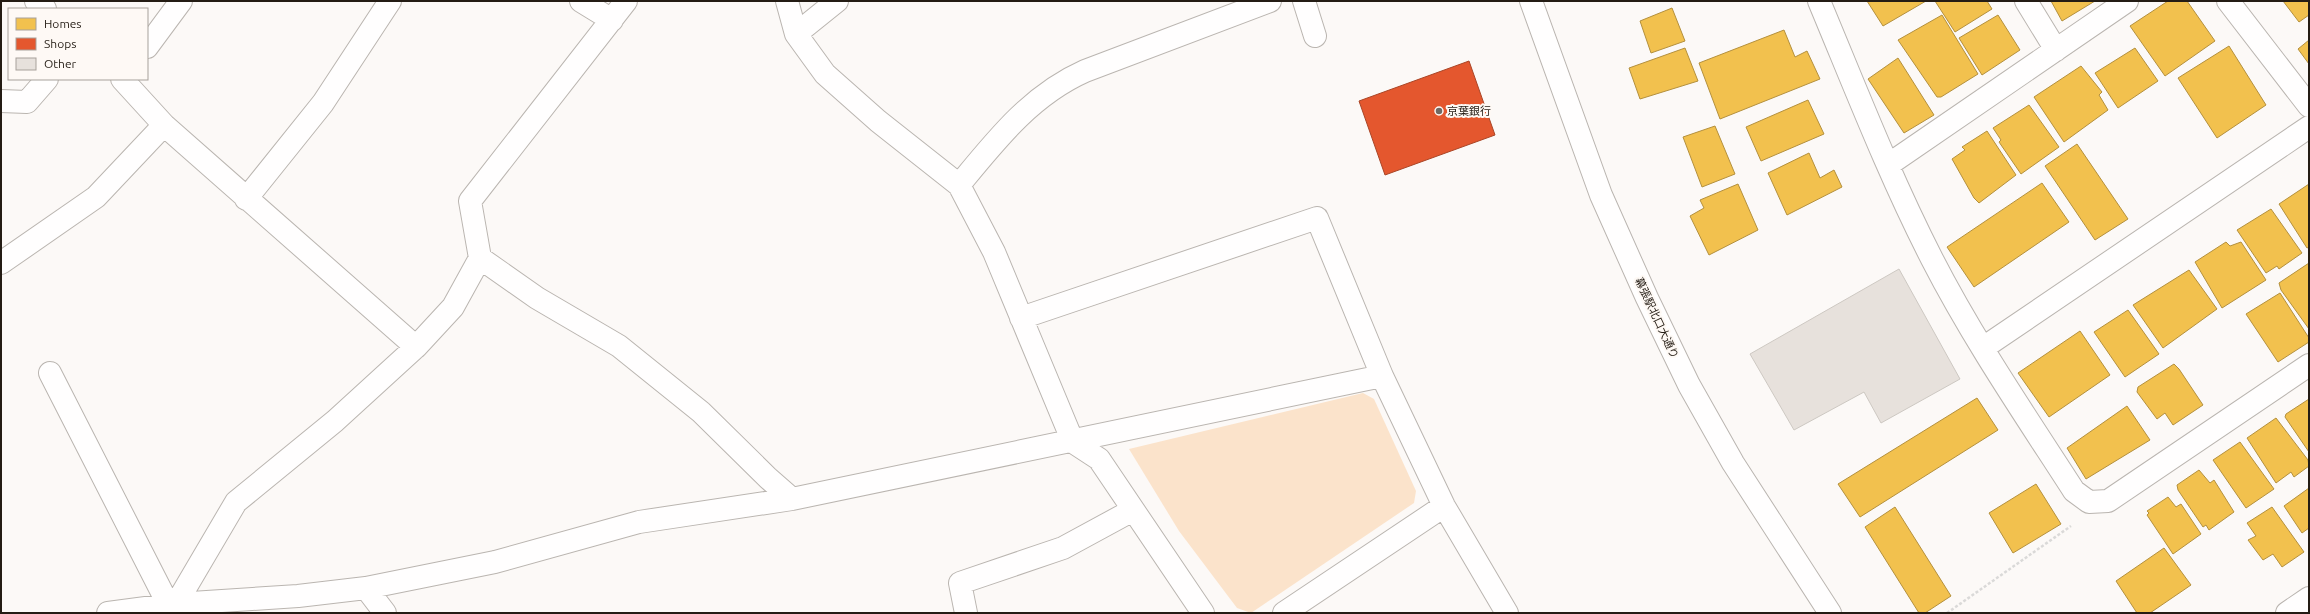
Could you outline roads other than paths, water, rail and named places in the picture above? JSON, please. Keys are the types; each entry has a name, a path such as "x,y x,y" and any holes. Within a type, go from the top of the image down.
{"street":[{"path":"36,1 44,8"},
{"path":"148,46 181,1"},
{"path":"246,199 323,103 390,1"},
{"path":"581,1 612,20"},
{"path":"173,605 236,502 335,421 416,347 453,308 480,258 470,200 626,1"},
{"path":"787,1 796,34 825,74 878,121 959,185 994,252 1073,442 1099,459 1203,613"},
{"path":"796,34 837,1"},
{"path":"959,185 993,142 1013,121 1041,97 1066,80 1085,71 1270,1"},
{"path":"1304,1 1315,36"},
{"name":"幕張駅北口大通り","path":"1531,1 1601,195 1679,365 1733,463 1830,613"},
{"path":"1819,1 1888,165 1932,259 1983,348 2074,491 2089,502 2108,501 2309,364"},
{"path":"2026,1 2056,50"},
{"path":"1888,165 2126,1"},
{"path":"2228,1 2309,106"},
{"path":"1,101 26,102 46,80"},
{"path":"123,80 164,125 246,199 416,347"},
{"path":"1,263 96,197 164,125"},
{"path":"1983,348 2309,127"},
{"path":"1021,318 1317,218 1382,376 1444,506 1507,613"},
{"path":"480,258 536,298 618,346 701,412 768,478 792,499"},
{"path":"50,373 173,605"},
{"path":"108,613 173,605 298,596 366,588 496,562 640,522 792,499 1073,442 1382,376"},
{"path":"1284,613 1444,506"},
{"path":"966,613 960,583 1063,548 1133,510"},
{"path":"366,588 385,613"},
{"path":"2287,613 2309,598"}],"place":[{"name":"京葉銀行","path":"1439,111"}]}
